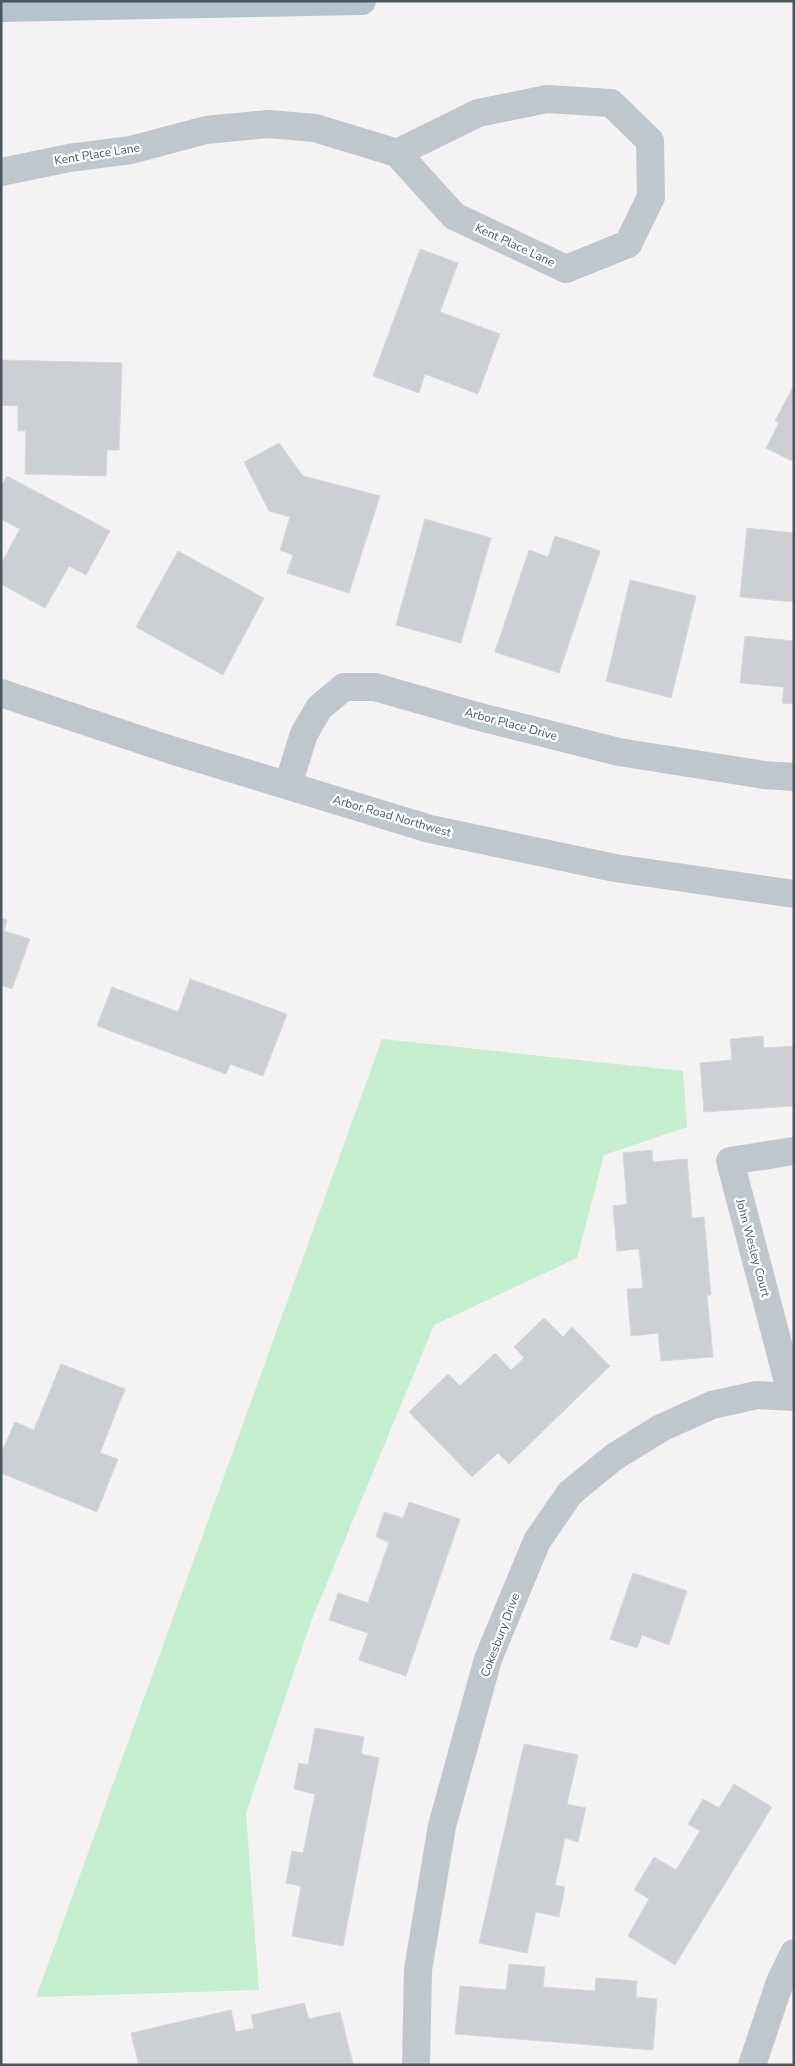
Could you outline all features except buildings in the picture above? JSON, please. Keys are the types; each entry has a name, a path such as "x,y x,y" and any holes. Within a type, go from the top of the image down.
{"main road":[{"path":"1,8 362,1"}],"street":[{"name":"Kent Place Lane","path":"1,172 69,158 132,150 206,130 268,124 315,128 397,154 454,216 566,269 628,244 651,197 650,141 611,103 547,99 478,113 397,154"},
{"name":"Arbor Place Drive","path":"288,785 304,734 319,708 344,687 375,687 480,717 619,752 764,776 794,777"},
{"name":"Arbor Road Northwest","path":"1,693 171,750 430,829 615,868 794,894"},
{"name":"John Wesley Court","path":"793,1397 730,1161 794,1151"},
{"name":"Cokesbury Drive","path":"416,2065 418,1970 442,1826 488,1659 536,1541 570,1493 614,1457 661,1428 712,1405 757,1395 793,1397"},
{"path":"752,2065 780,1982 794,1953"}],"green space":[{"path":"382,1039 683,1071 687,1127 604,1155 577,1258 434,1325 312,1619 246,1813 259,1990 36,1997"}]}
